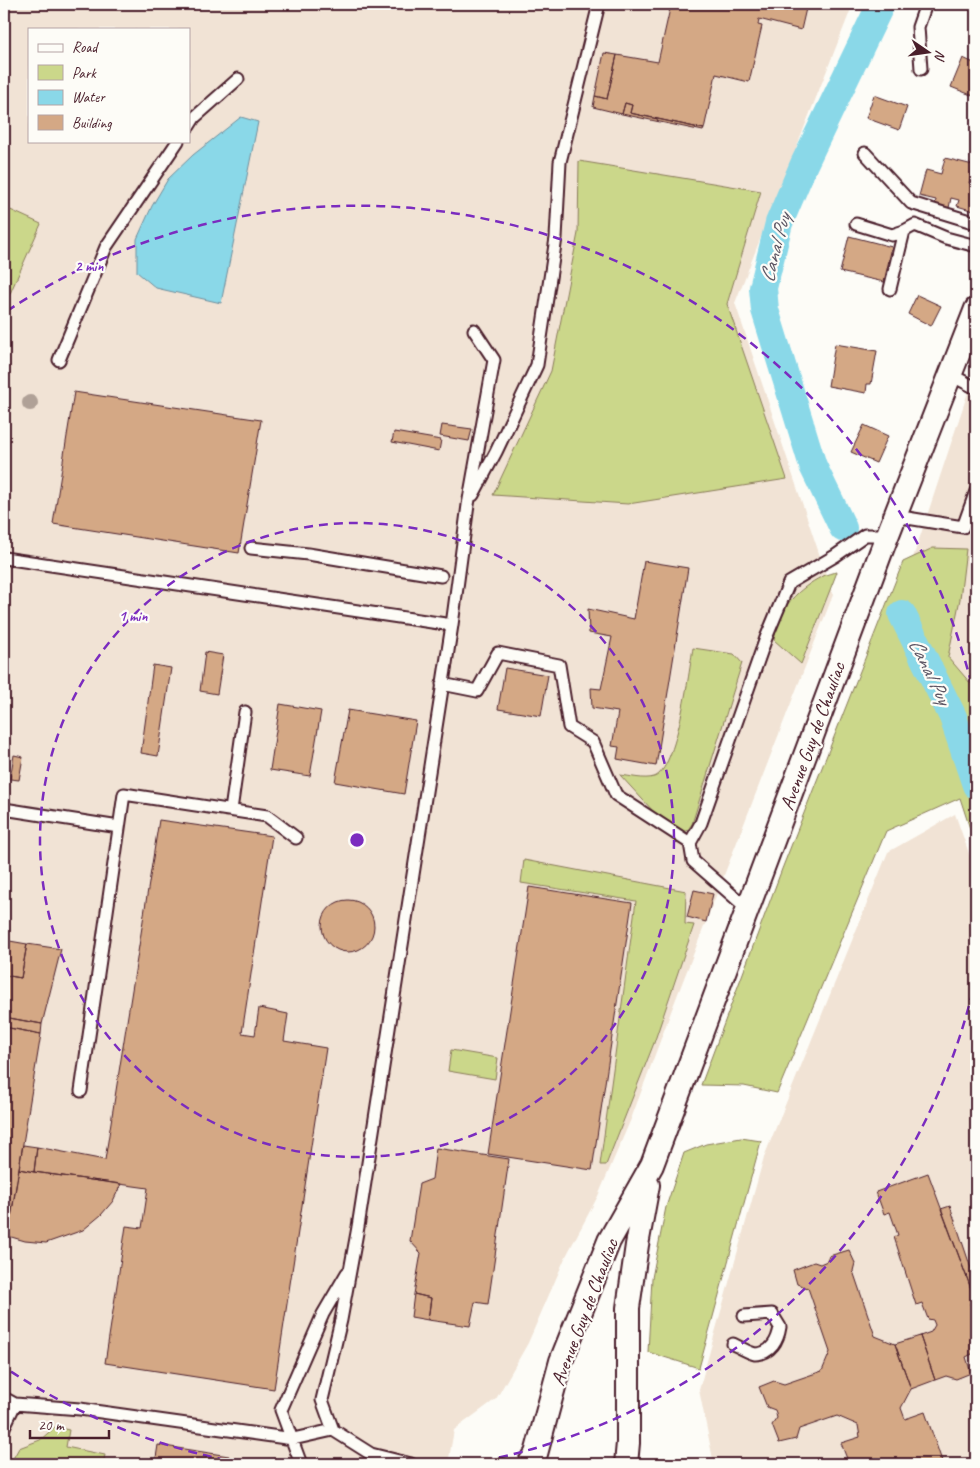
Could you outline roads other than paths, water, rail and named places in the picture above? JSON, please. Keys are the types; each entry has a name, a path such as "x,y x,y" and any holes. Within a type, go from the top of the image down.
{"street":[{"name":"Avenue Guy de Chauliac","path":"530,1464 536,1454 561,1361 609,1241 652,1165 888,534 976,308"},
{"name":"Avenue Guy de Chauliac","path":"627,1454 628,1308 652,1165"}],"lane":[{"path":"468,505 538,365 556,238 560,162 599,4"},
{"path":"921,69 918,27 926,4"},
{"path":"190,124 194,118 238,79"},
{"path":"59,360 106,247 177,142"},
{"path":"865,153 912,203 976,223"},
{"path":"856,224 892,235 904,231 915,224 946,238 976,246"},
{"path":"890,289 904,231"},
{"path":"411,1464 371,1454 333,1430 322,1400 342,1320 351,1267 452,625 468,505 494,360 474,330"},
{"path":"951,375 976,388"},
{"path":"748,909 693,861 690,844 701,823 766,638 789,583 835,556 865,535 964,527 976,492"},
{"path":"251,548 308,554 441,576"},
{"path":"4,558 452,625"},
{"path":"442,684 477,691 498,653 560,665 569,726 593,742 616,795 690,844"},
{"path":"230,810 245,712"},
{"path":"81,1091 124,794 267,816 296,838"},
{"path":"4,810 119,828"},
{"path":"301,1464 281,1410 323,1314 351,1267"},
{"path":"733,1344 755,1354 768,1350 778,1340 780,1327 772,1314 744,1316"},
{"path":"4,1398 15,1404 80,1409 293,1439 333,1430"},
{"path":"4,1427 15,1404"}],"water":[{"path":"241,117 258,122 221,303 156,288 137,272 137,239 152,206 168,179 193,155"}],"waterway":[{"name":"Canal Puy","path":"843,528 813,466 765,310 763,288 779,223 804,164 881,4"},
{"name":"Canal Puy","path":"902,614 953,717 976,785"}]}
